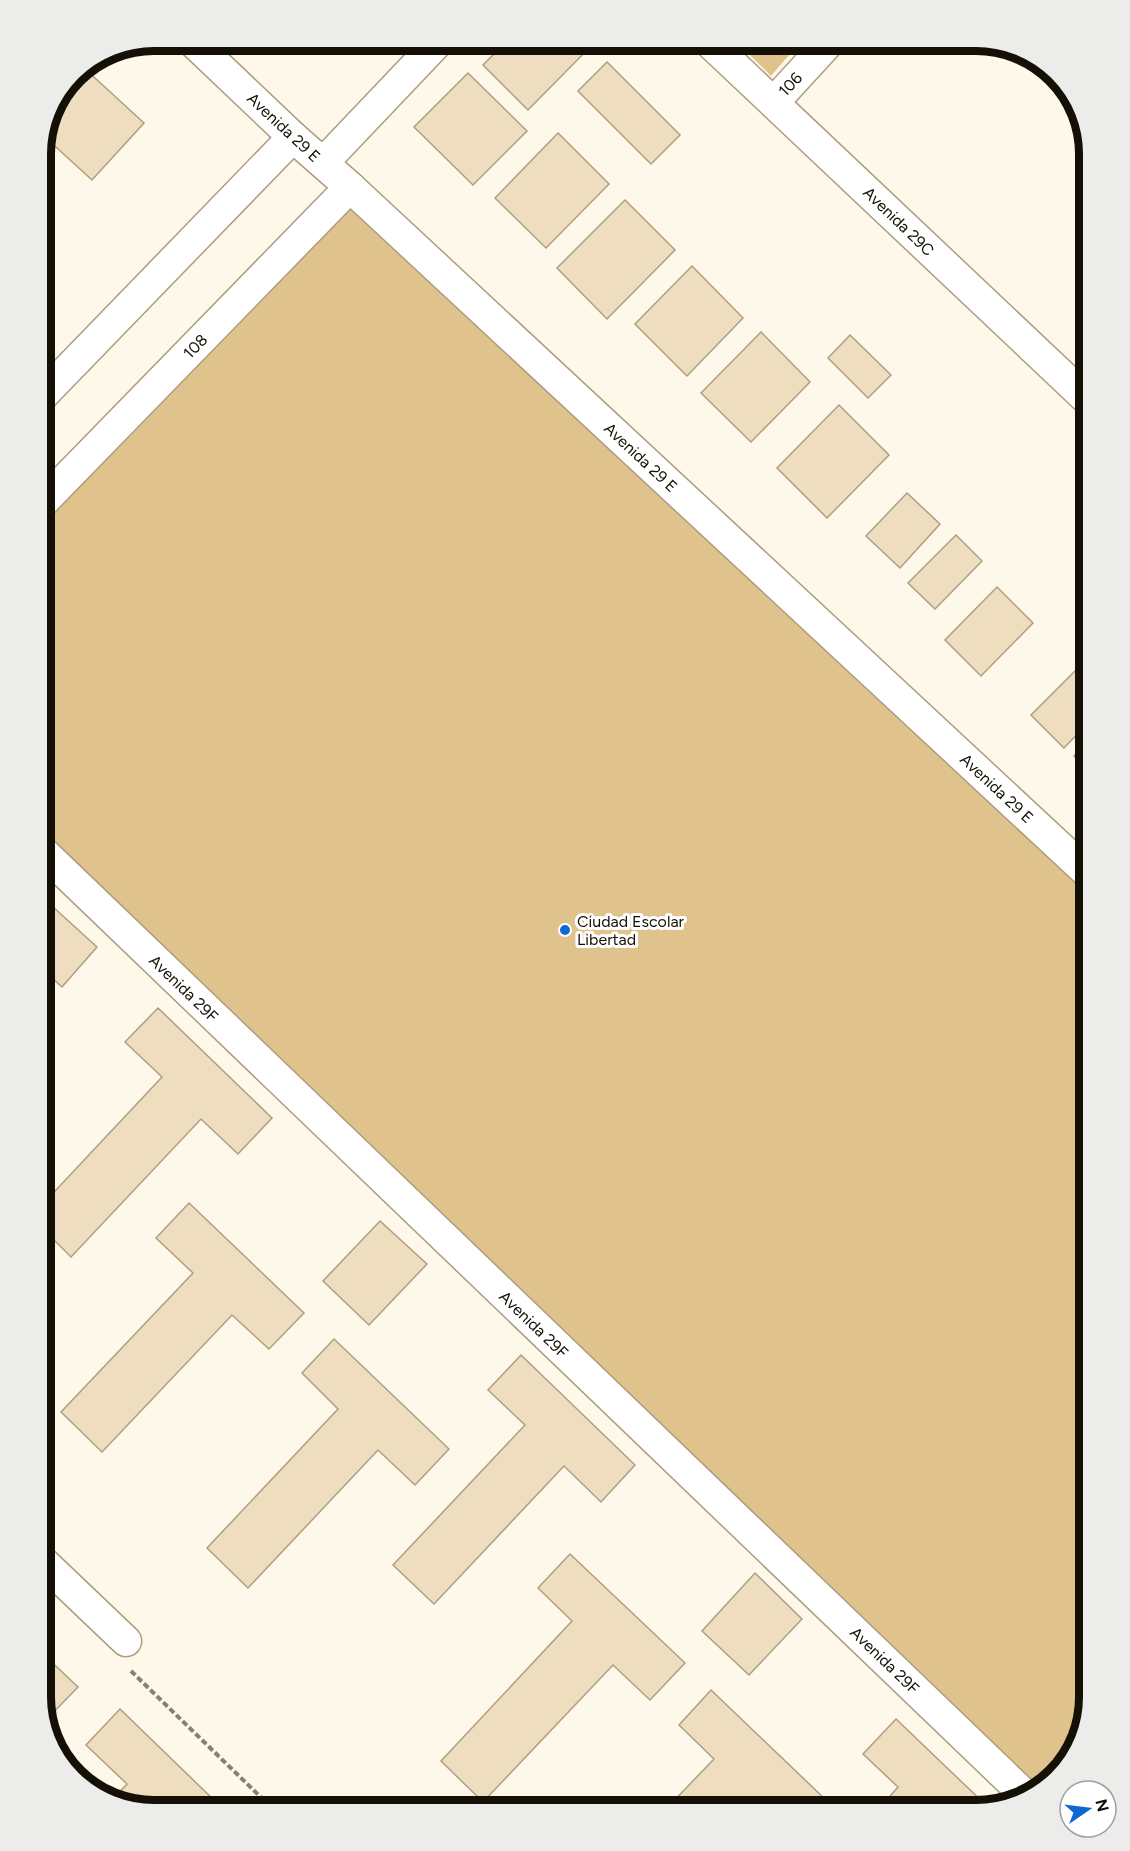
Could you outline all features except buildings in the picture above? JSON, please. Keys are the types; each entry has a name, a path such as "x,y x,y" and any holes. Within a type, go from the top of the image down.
{"street":[{"name":"Avenida 29 E","path":"203,51 293,137 350,187 1079,865"},
{"path":"323,163 429,51"},
{"name":"Avenida 29C","path":"719,51 1079,392"},
{"name":"106","path":"774,102 821,51"},
{"path":"51,387 293,137"},
{"name":"108","path":"51,494 350,187"},
{"name":"Avenida 29F","path":"51,860 1020,1790"},
{"path":"51,1570 126,1641"}],"path":[{"path":"126,1641 118,1658 264,1800"}],"shaded area":[{"path":"746,51 792,51 771,76"},
{"path":"350,187 1079,865 1079,1697 1075,1724 1062,1754 1033,1783 1020,1790 51,860 51,494"}],"place":[{"name":"Ciudad Escolar Libertad","path":"565,930"}]}
